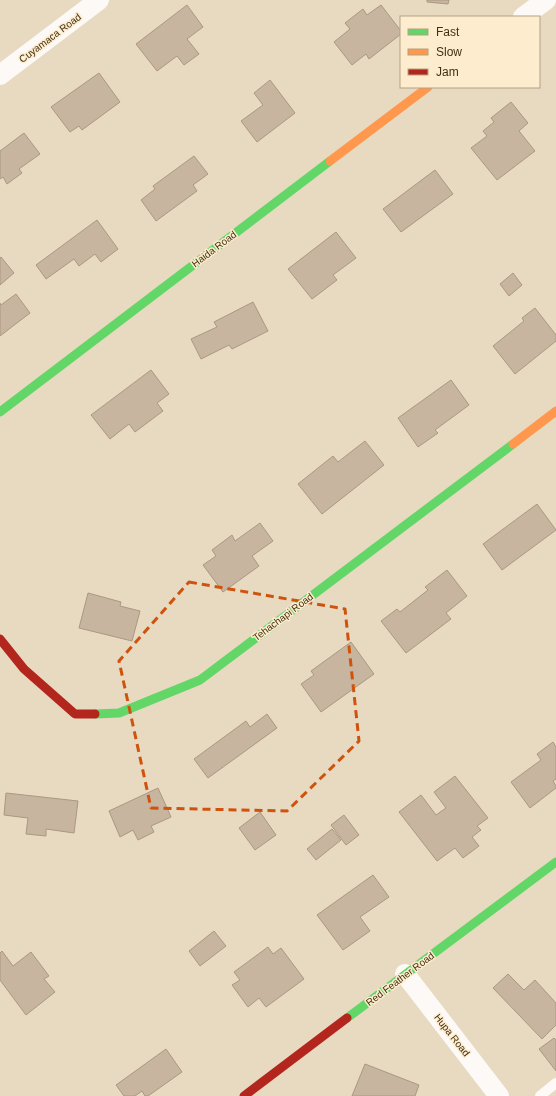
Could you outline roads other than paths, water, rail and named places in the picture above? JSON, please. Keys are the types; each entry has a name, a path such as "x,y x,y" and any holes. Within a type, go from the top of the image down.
{"street":[{"name":"Cuyamaca Road","path":"0,75 99,0"},
{"path":"524,16 546,0"},
{"name":"Haida Road","path":"0,412 427,88"},
{"name":"Tehachapi Road","path":"0,639 24,669 75,714 118,713 200,680 556,411"},
{"name":"Red Feather Road","path":"244,1096 556,862"},
{"name":"Hupa Road","path":"406,974 499,1096"}],"lane":[{"path":"540,1096 556,1083"}]}
